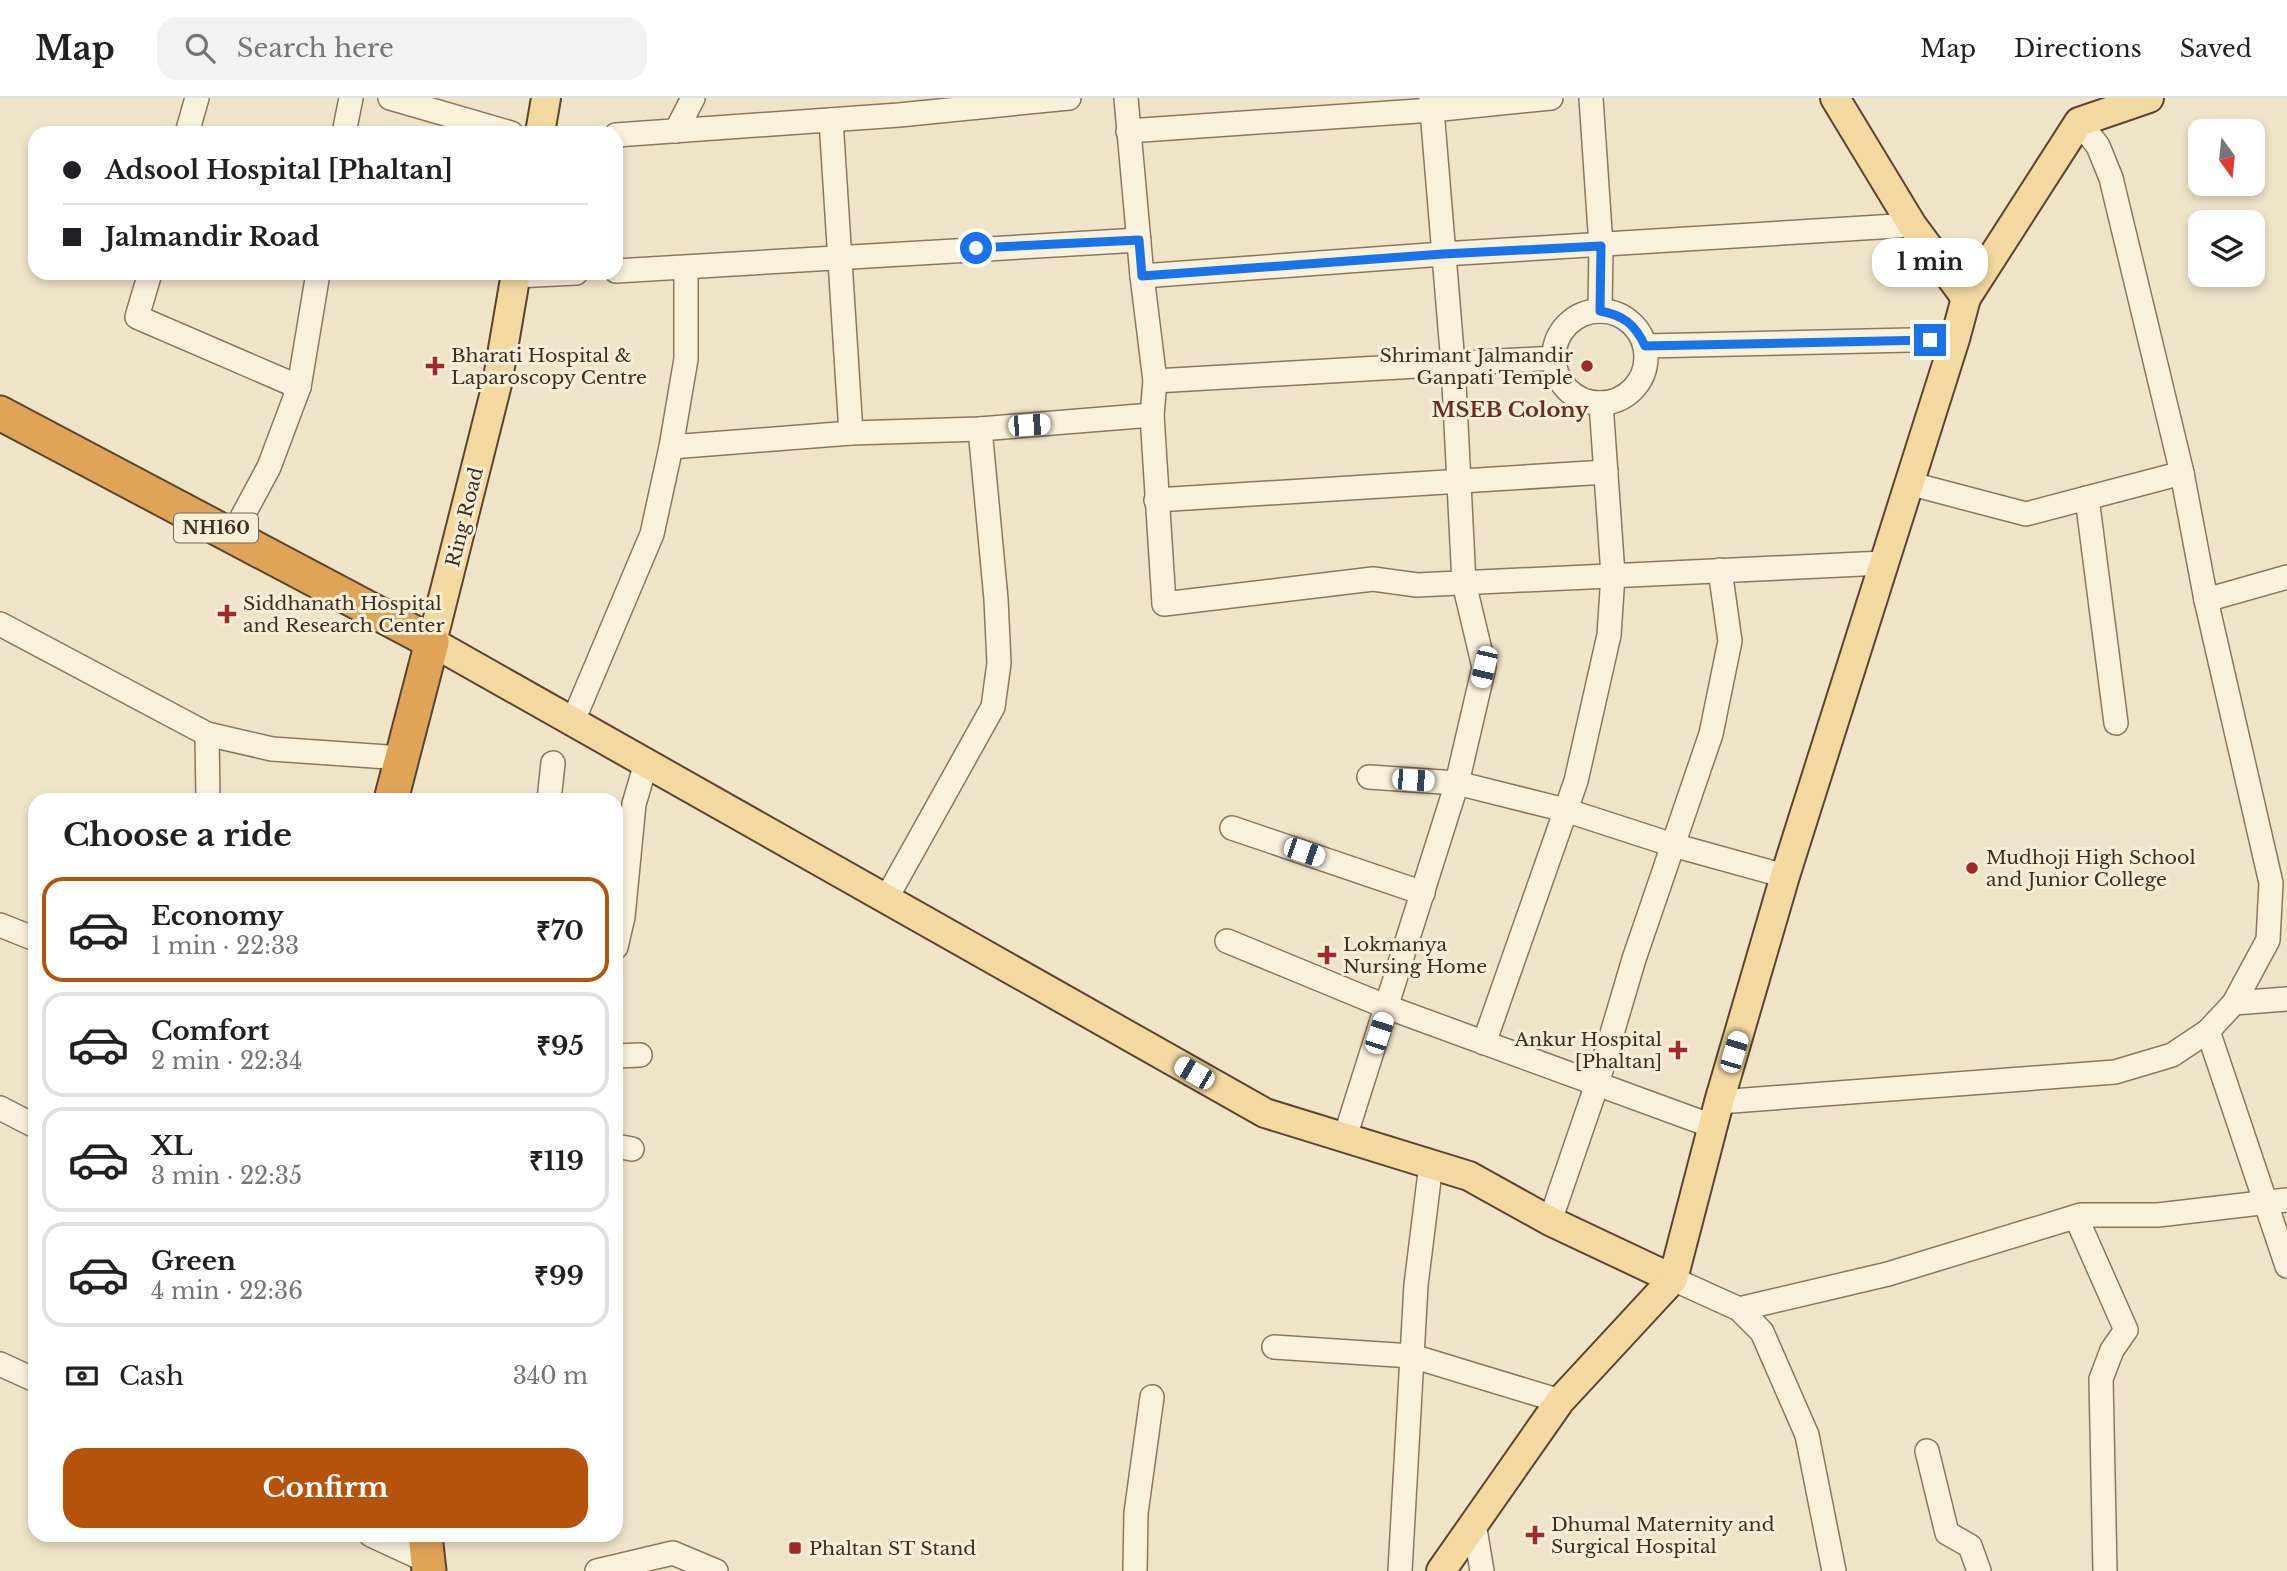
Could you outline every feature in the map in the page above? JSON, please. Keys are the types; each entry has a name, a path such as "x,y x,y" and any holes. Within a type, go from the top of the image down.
{"highway":[{"name":"NH160","path":"0,415 432,642"},
{"name":"Ring Road","path":"393,793 432,642"}],"main road":[{"path":"541,126 546,98"},
{"path":"1835,98 1912,225 1966,298"},
{"path":"1441,1571 1560,1401 1674,1279 1716,1114 1786,876 1966,298 2079,122 2149,98"},
{"name":"Ring Road","path":"432,642 497,384 515,280"},
{"path":"432,642 1265,1113 1469,1176 1550,1221 1674,1279"}],"street":[{"path":"189,126 197,98"},
{"path":"345,126 351,98"},
{"path":"390,98 487,126"},
{"path":"676,131 693,98"},
{"path":"623,135 831,120 1069,98"},
{"path":"1126,98 1142,276 1155,381 1152,415 1164,604 1373,579 1417,585 1883,563"},
{"path":"1128,131 1432,104 1551,98"},
{"path":"1591,98 1601,246 1600,311"},
{"path":"1345,1138 1457,783 1484,667 1464,583 1453,364 1432,104"},
{"path":"831,120 851,433"},
{"path":"1227,941 1387,1007 1597,1084 1716,1114 2115,1072 2172,1055 2208,1031 2234,1003 2268,940 2279,879 2206,600 2182,473 2111,178 2098,146 2079,122"},
{"path":"1142,276 1912,225"},
{"path":"623,271 1139,240"},
{"path":"573,721 652,534 686,359 686,268"},
{"path":"148,280 138,317 299,387"},
{"path":"232,536 269,467 299,387 317,280"},
{"path":"1600,311 1615,313 1629,320 1639,331 1645,346 1646,359 1644,373 1637,385 1614,401 1601,403 1589,402 1568,390 1556,370 1554,358 1562,331 1572,320 1585,313 1600,311"},
{"path":"1645,346 1955,339"},
{"path":"1155,381 1554,358"},
{"path":"1484,1043 1576,781 1609,635 1613,575 1601,403"},
{"path":"671,447 851,433 980,429 1152,415"},
{"path":"886,899 993,707 999,663 996,599 980,429"},
{"path":"1156,500 1606,472"},
{"path":"1908,483 2026,514 2182,473"},
{"path":"2087,498 2116,723"},
{"path":"1550,1221 1597,1084 1634,959 1711,734 1730,641 1720,570"},
{"path":"2206,600 2287,577"},
{"path":"0,624 207,734 272,748 402,758"},
{"path":"207,734 208,793"},
{"path":"550,793 553,763"},
{"path":"623,887 634,804 646,763"},
{"path":"1369,777 1457,783 1565,810 1673,845 1786,876"},
{"path":"1232,828 1423,893"},
{"path":"0,925 28,936"},
{"path":"2234,1003 2287,999"},
{"path":"2208,1031 2276,1201 2287,1266"},
{"path":"623,1056 640,1055"},
{"path":"0,1108 28,1122"},
{"path":"1400,1571 1416,1285 1431,1164"},
{"path":"1739,1309 1888,1274 2076,1217 2158,1215 2276,1201"},
{"path":"2076,1217 2126,1330 2112,1350 2101,1379 2105,1571"},
{"path":"1674,1279 1739,1309 1762,1332 1807,1435 1834,1571"},
{"path":"1274,1348 1412,1356 1560,1401"},
{"path":"0,1364 28,1377"},
{"path":"1135,1571 1136,1513 1152,1397"},
{"path":"1927,1451 1947,1533 1970,1546 1979,1571"},
{"path":"1474,1523 1482,1571"},
{"path":"391,1542 427,1555"},
{"path":"597,1571 673,1553 716,1571"}],"place":[{"name":"Bharati Hospital & Laparoscopy Centre","path":"435,366"},
{"name":"Shrimant Jalmandir Ganpati Temple","path":"1587,366"},
{"name":"Siddhanath Hospital and Research Center","path":"227,614"},
{"name":"Mudhoji High School and Junior College","path":"1972,868"},
{"name":"Lokmanya Nursing Home","path":"1327,955"},
{"name":"Ankur Hospital [Phaltan]","path":"1678,1050"},
{"name":"Dhumal Maternity and Surgical Hospital","path":"1535,1535"},
{"name":"Phaltan ST Stand","path":"795,1548"}],"district":[{"name":"MSEB Colony","path":"1510,410"}],"route":[{"path":"976,248 1139,240 1142,276 1443,254 1601,246 1600,311 1615,313 1629,320 1639,331 1645,346 1930,340"}]}
